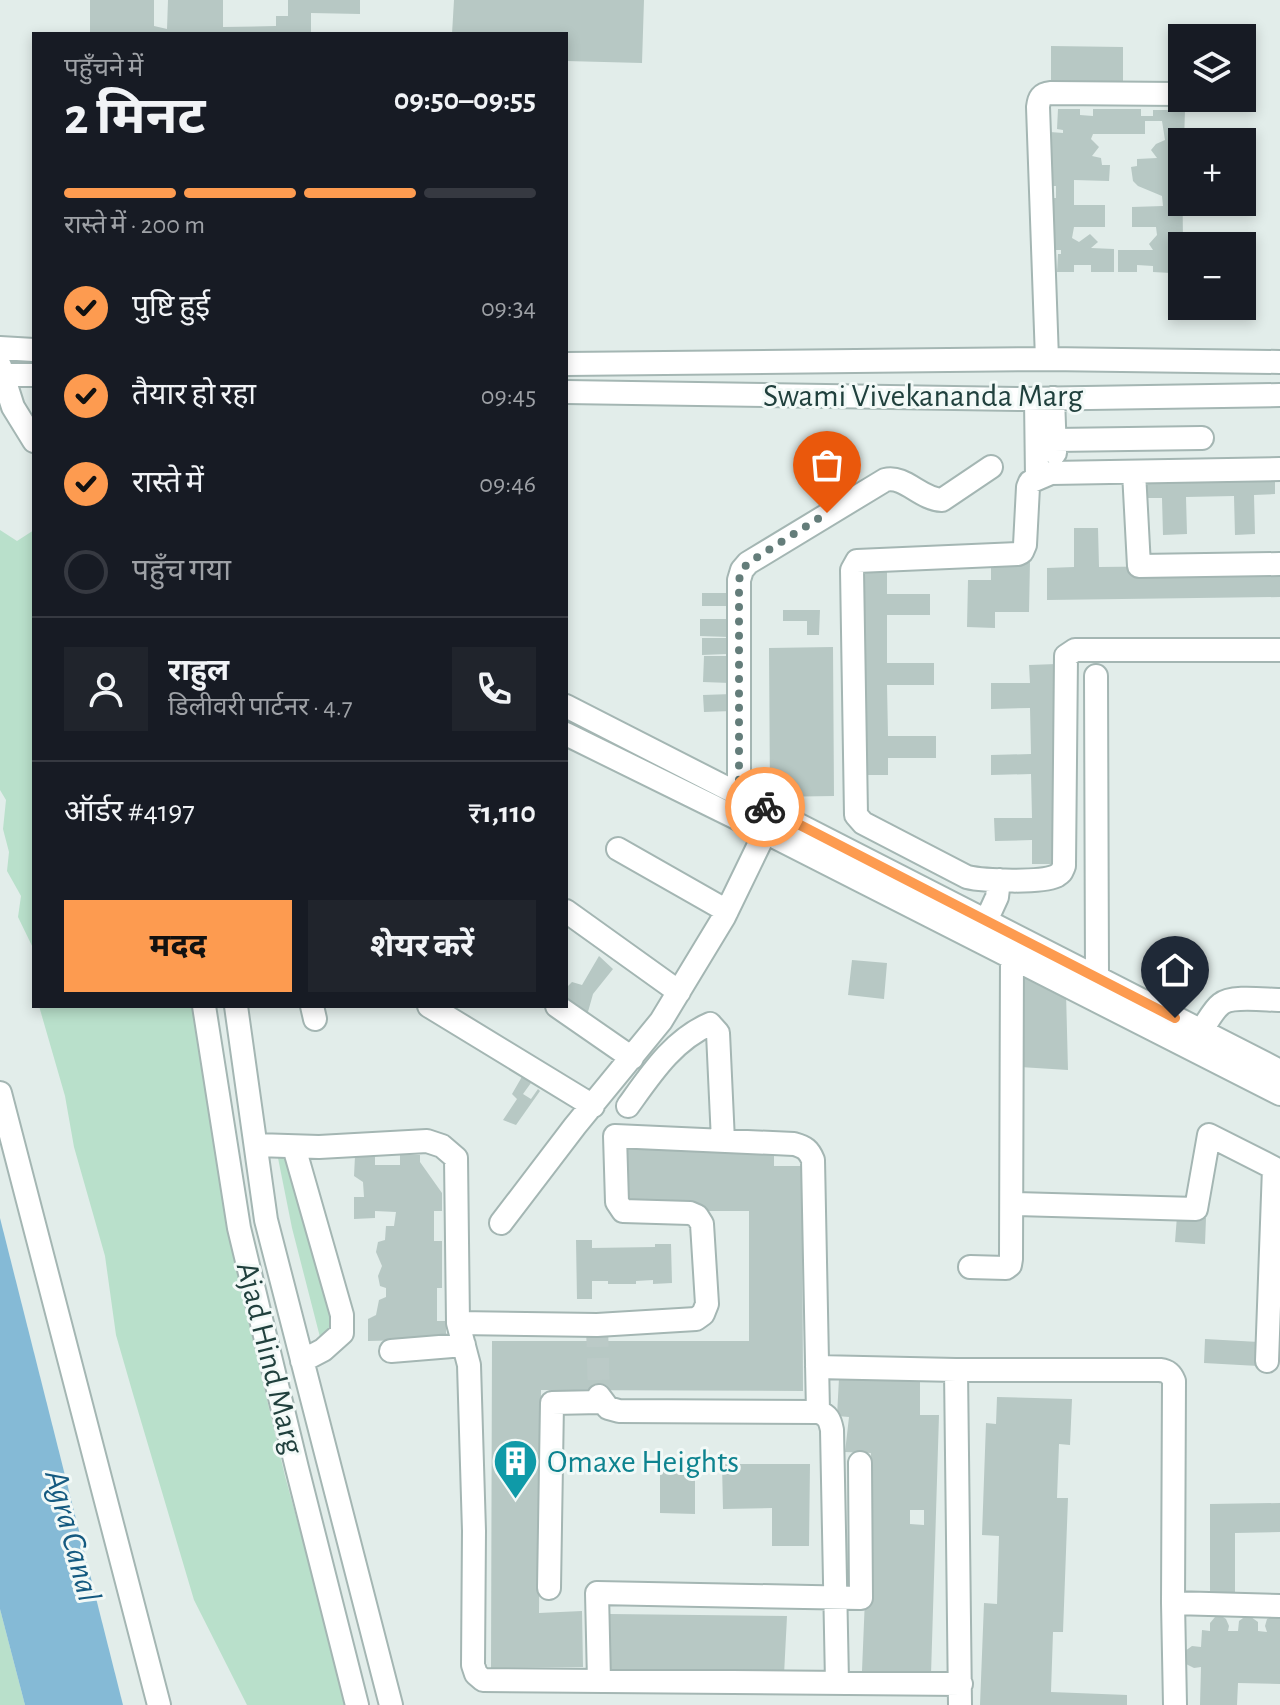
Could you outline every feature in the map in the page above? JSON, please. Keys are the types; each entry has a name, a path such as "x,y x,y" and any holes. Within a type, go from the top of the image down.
{"street":[{"path":"1047,359 1039,99 1051,93 1168,94"},
{"path":"0,348 32,350"},
{"path":"568,364 1047,359 1280,362"},
{"path":"32,375 1,372 13,407 32,438"},
{"name":"Swami Vivekananda Marg","path":"568,392 1045,398 1280,395"},
{"path":"1044,476 1054,464 1055,440 1045,398"},
{"path":"1044,476 1045,398"},
{"path":"1055,440 1202,438"},
{"path":"739,794 738,650 739,580 742,570 784,540 885,480 897,479 925,497 942,500 991,467"},
{"path":"1280,469 1044,476 1030,482 1028,487 1024,549 1018,554 857,561 852,570 856,815 863,823 967,877 999,880 1054,877 1064,866 1066,656 1075,650 1280,650"},
{"path":"1134,472 1139,566 1280,564"},
{"path":"1091,986 1096,676"},
{"path":"568,707 739,794 770,822 1012,957 1201,1031 1280,1071"},
{"path":"568,735 770,822 986,921 1091,986 1280,1094"},
{"path":"501,1223 661,1021 727,911 770,822"},
{"path":"618,849 727,911"},
{"path":"986,921 997,897 999,880"},
{"path":"568,912 679,992"},
{"path":"970,1267 1000,1269 1010,1265 1012,957"},
{"path":"1201,1031 1220,1004 1227,1001 1280,1000"},
{"name":"Ajad Hind Marg","path":"204,1008 239,1228 357,1705"},
{"path":"236,1008 266,1220 391,1705"},
{"path":"432,1008 593,1106"},
{"path":"560,1008 632,1058"},
{"path":"628,1106 666,1054 710,1024 718,1033 723,1141"},
{"path":"0,1093 159,1705"},
{"path":"1012,1204 1196,1209 1209,1135 1277,1169 1267,1361"},
{"path":"391,1351 461,1334 696,1319 703,1314 707,1304 702,1224 697,1216 690,1213 623,1211 619,1208 615,1136 804,1146 813,1160 818,1412"},
{"path":"256,1145 294,1147 427,1141 442,1146 456,1158 461,1334 469,1365 474,1531 473,1665 476,1674 483,1680 837,1682 960,1695 956,1370"},
{"path":"294,1147 342,1315 342,1333 323,1350 302,1361"},
{"path":"817,1367 1160,1370 1172,1375 1175,1705"},
{"path":"549,1588 552,1403 600,1399 608,1408 619,1411 825,1414 831,1421 832,1430 837,1682"},
{"path":"285,1421 316,1414"},
{"path":"599,1681 597,1593 861,1598 860,1463"},
{"path":"1173,1603 1280,1606"}],"green space":[{"path":"0,530 17,541 32,531 32,946 18,917 21,896 7,871 9,852 3,829 6,800 0,790"},
{"path":"40,1008 194,1008 232,1251 285,1476 348,1705 247,1705 194,1600 116,1335 105,1256 74,1147 65,1096"},
{"path":"277,1153 284,1153 332,1311 330,1328 321,1341 292,1228"},
{"path":"0,1609 25,1705 0,1705"}],"water":[{"name":"Agra Canal","path":"0,1218 123,1705 25,1705 0,1609"}],"building":[{"path":"90,0 154,0 154,26 167,29 168,0 223,0 223,27 276,26 276,16 288,16 288,0 360,0 360,14 311,13 311,32 90,32"},
{"path":"454,0 644,0 642,63 568,61 568,32 452,32"},
{"path":"1051,46 1123,47 1123,83 1051,82"},
{"path":"1058,109 1080,109 1080,115 1093,116 1093,109 1141,109 1141,116 1153,116 1153,110 1185,112 1184,128 1168,128 1168,216 1183,216 1183,232 1168,232 1168,273 1153,272 1153,266 1137,265 1137,272 1118,272 1118,250 1153,250 1149,244 1157,235 1156,227 1132,227 1132,207 1163,206 1162,196 1138,186 1133,181 1131,167 1137,166 1137,159 1157,158 1151,150 1165,140 1162,121 1145,121 1145,134 1093,134 1091,139 1099,147 1092,156 1101,158 1102,165 1110,165 1109,181 1074,180 1074,205 1105,205 1105,227 1074,227 1072,238 1079,242 1090,234 1098,242 1091,248 1114,249 1114,272 1091,272 1091,265 1074,265 1074,272 1057,272 1061,250 1048,250 1053,229 1051,198 1056,198 1056,186 1049,186 1050,132 1063,133 1063,130 1057,129"},
{"path":"1275,473 1275,494 1254,495 1255,534 1235,535 1234,496 1186,497 1187,534 1163,535 1162,498 1139,498 1138,477"},
{"path":"1074,528 1098,528 1099,567 1280,565 1280,597 1047,600 1047,568 1074,567"},
{"path":"991,561 1030,561 1029,612 995,612 995,628 967,627 968,580 991,580"},
{"path":"859,565 887,565 887,594 930,594 930,615 887,615 887,663 934,663 934,685 887,685 888,736 936,736 936,758 888,758 888,775 860,775"},
{"path":"702,593 732,593 732,606 702,606"},
{"path":"783,610 820,610 819,635 807,635 807,621 783,621"},
{"path":"700,619 729,619 729,637 700,636"},
{"path":"702,638 727,638 727,654 702,655"},
{"path":"833,647 834,796 770,797 769,648"},
{"path":"704,656 730,656 730,683 703,682"},
{"path":"1057,664 1060,864 1032,864 1032,840 995,841 994,818 1032,818 1031,774 991,775 991,755 1031,754 1030,708 991,709 991,683 1030,683 1029,665"},
{"path":"732,694 732,711 704,712 703,695"},
{"path":"599,956 613,969 593,994 586,1019 568,1006 568,986 572,982 582,985"},
{"path":"852,960 887,963 884,999 848,995"},
{"path":"1021,970 1066,992 1068,1070 1020,1067"},
{"path":"527,1068 536,1076 523,1094 531,1099 538,1089 540,1091 516,1125 503,1120 517,1099 512,1094"},
{"name":"Omaxe Heights","path":"623,1144 774,1144 774,1166 802,1166 803,1391 541,1390 539,1613 582,1611 583,1667 491,1668 492,1341 749,1341 749,1211 623,1211"},
{"path":"400,1155 420,1155 420,1162 442,1193 442,1211 434,1211 434,1241 442,1241 442,1288 437,1288 437,1321 446,1321 446,1339 368,1341 368,1319 376,1315 379,1300 386,1297 386,1288 380,1286 378,1276 382,1266 376,1252 378,1242 385,1240 386,1226 394,1226 396,1212 375,1211 375,1218 354,1219 354,1197 364,1197 363,1182 354,1176 355,1156 375,1156 375,1165 400,1165"},
{"path":"1177,1216 1206,1218 1205,1244 1175,1242"},
{"path":"576,1240 592,1240 592,1248 671,1244 672,1283 653,1284 653,1280 636,1281 636,1284 608,1284 608,1281 592,1281 592,1299 577,1299"},
{"path":"1205,1339 1259,1342 1258,1366 1204,1363"},
{"path":"839,1378 920,1378 920,1415 939,1415 931,1675 862,1671 871,1453 845,1452 849,1417 837,1416","holes":["910,1510 924,1510 924,1525 910,1524"]},
{"path":"997,1397 1072,1399 1070,1445 1059,1444 1057,1498 1068,1498 1063,1632 1053,1632 1051,1692 1127,1695 1127,1705 980,1705 984,1603 997,1604 999,1536 982,1535 986,1423 996,1424"},
{"path":"660,1457 695,1458 695,1514 660,1513"},
{"path":"722,1464 810,1464 809,1546 772,1546 772,1508 723,1509"},
{"path":"1280,1503 1280,1532 1235,1533 1235,1592 1210,1592 1210,1504"},
{"path":"610,1614 787,1616 784,1675 607,1671"},
{"path":"1274,1616 1280,1618 1280,1684 1238,1683 1237,1705 1200,1705 1201,1667 1186,1664 1185,1651 1192,1646 1201,1647 1202,1630 1210,1631 1210,1623 1215,1617 1226,1619 1228,1631 1238,1631 1239,1621 1251,1617 1258,1622 1258,1631 1267,1632 1267,1619"}],"tunnel":[{"path":"597,1325 599,1396"}],"way so far":[{"path":"765,807 739,794 739,580 748,563 827,513"}],"place":[{"name":"Omaxe Heights","path":"516,1501"}],"route":[{"path":"765,807 1175,1018"}]}
